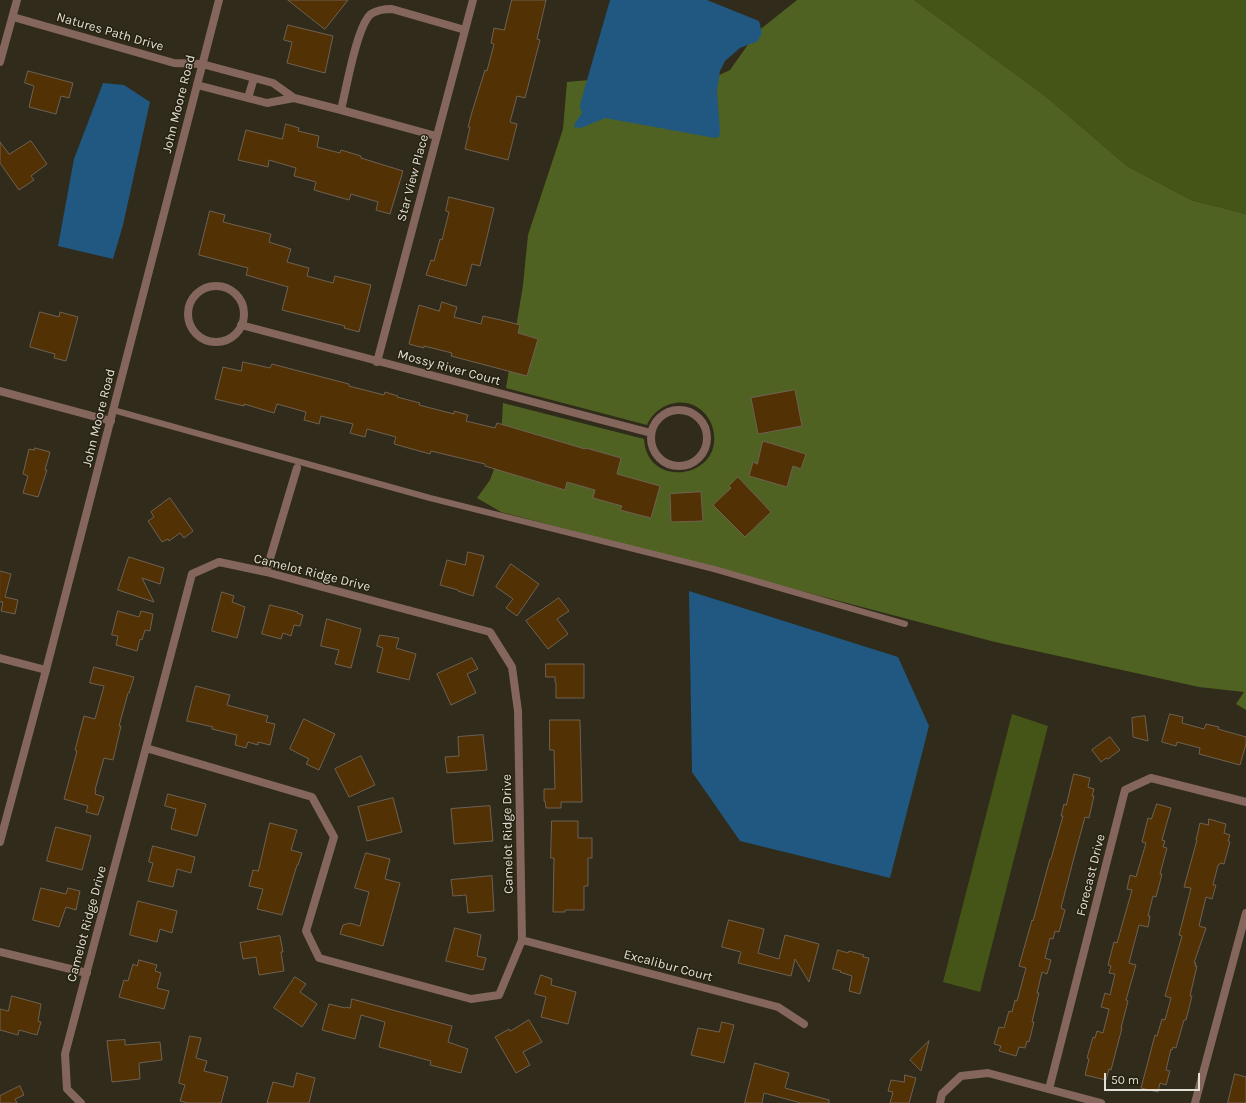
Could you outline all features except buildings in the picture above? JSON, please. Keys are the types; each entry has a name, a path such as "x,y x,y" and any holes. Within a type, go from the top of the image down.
{"street":[{"path":"0,62 17,0"},
{"name":"John Moore Road","path":"0,842 111,421 219,0"},
{"name":"Star View Place","path":"377,362 473,0"},
{"path":"341,110 359,35 364,22 372,14 383,9 392,9 465,30"},
{"name":"Natures Path Drive","path":"13,17 174,63 202,64 273,83 294,98"},
{"path":"248,98 254,78"},
{"path":"196,85 267,103 294,98 436,136"},
{"path":"214,286 223,287 232,291 243,306 244,316 241,325 237,332 230,338 213,342 204,339 191,328 188,319 190,301 204,288 214,286"},
{"name":"Mossy River Court","path":"241,325 651,433"},
{"path":"0,391 111,421"},
{"path":"684,410 693,413 700,418 705,426 707,444 704,452 697,460 689,464 679,466 670,465 661,460 654,452 651,443 651,433 659,417 671,411 684,410"},
{"path":"266,572 297,468"},
{"name":"Camelot Ridge Drive","path":"81,1103 67,1089 65,1054 192,574 219,562 266,572 490,632 512,667 518,711 522,940 499,995 471,999 318,958 306,931 334,837 312,797 146,748"},
{"path":"0,658 46,670"},
{"name":"Forecast Drive","path":"1049,1089 1125,790 1151,778 1246,802"},
{"path":"1196,1103 1246,913"},
{"name":"Excalibur Court","path":"522,940 778,1007 804,1024"},
{"path":"0,952 87,972"},
{"path":"940,1103 942,1094 961,1076 988,1073 1101,1103"}],"lane":[{"path":"113,410 430,498 714,569 905,624"}],"green space":[{"path":"797,0 914,0 1044,95 1127,166 1191,200 1246,214 1246,710 1236,704 1244,692 1199,687 995,642 501,512 477,498 490,480 500,453 503,403 644,439 648,456 658,466 670,472 684,472 697,467 708,459 714,446 713,429 709,419 703,411 690,404 683,402 668,405 656,413 647,425 506,388 523,285 528,235 563,129 567,82 644,75 696,86 730,70 757,32"},
{"path":"914,0 1246,0 1246,214 1191,200 1127,166 1044,95"},
{"path":"1012,714 1048,726 980,992 943,982"}],"water":[{"path":"610,0 707,0 759,21 762,33 758,41 740,48 725,61 720,71 717,91 720,131 719,137 715,138 605,118 581,128 574,127 582,112 580,108 581,101"},
{"path":"103,83 124,85 150,102 123,225 113,259 58,246 74,159"},
{"path":"689,591 898,657 929,726 890,878 740,841 692,772"}]}
